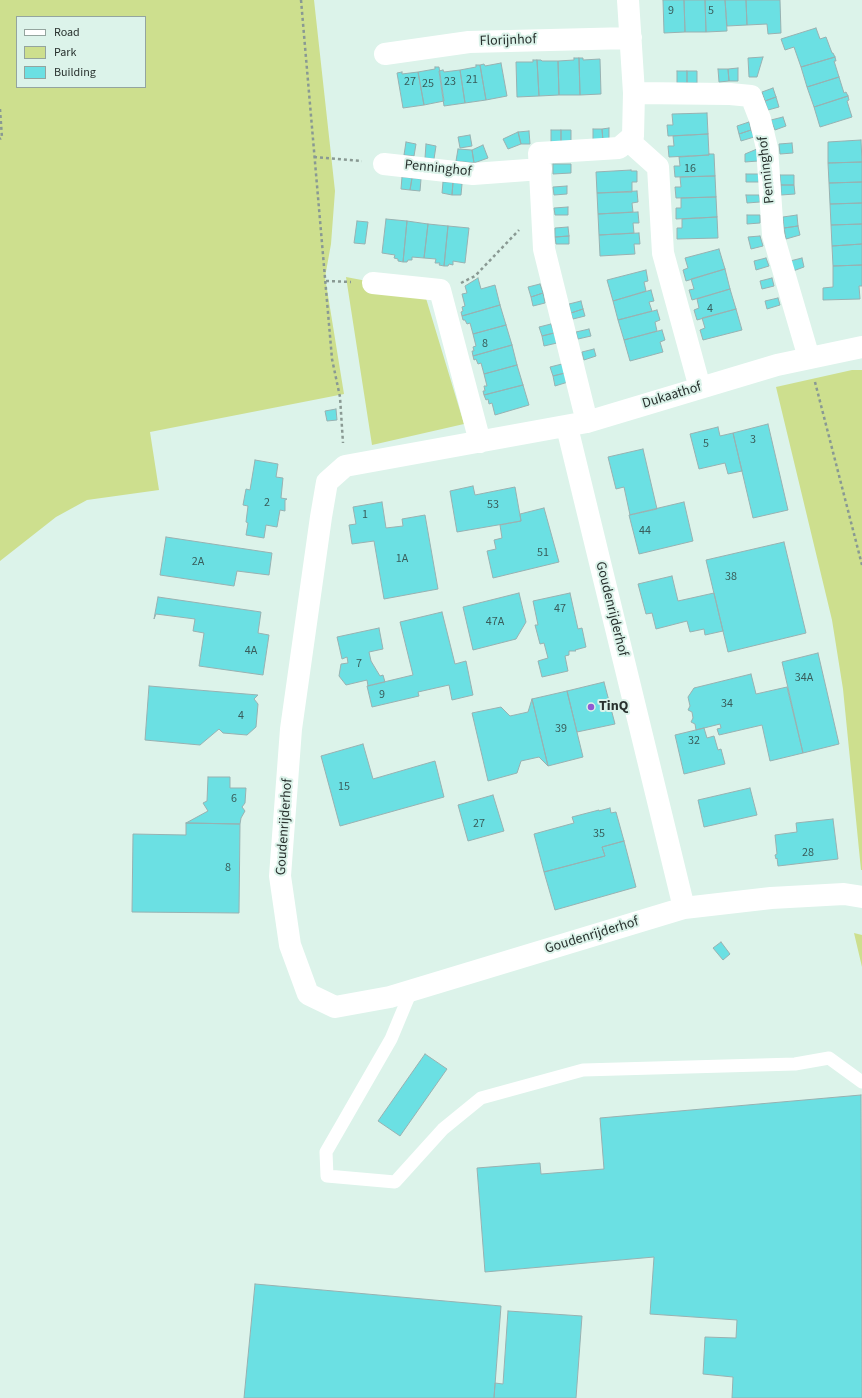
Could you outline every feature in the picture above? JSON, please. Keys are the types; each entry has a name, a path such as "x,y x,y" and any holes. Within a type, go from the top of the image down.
{"street":[{"path":"577,424 544,249 539,153 619,148 634,136 634,93 628,0"},
{"name":"Florijnhof","path":"386,54 469,42 631,38"},
{"name":"Penninghof","path":"634,93 730,94 751,96 760,119 767,148 773,235 809,358"},
{"path":"628,141 658,167 663,253 700,388"},
{"name":"Penninghof","path":"384,164 473,174 541,169"},
{"path":"373,283 440,290 480,442"},
{"name":"Dukaathof","path":"345,466 577,424 777,365 862,347"},
{"name":"Goudenrijderhof","path":"577,424 684,908"},
{"name":"Goudenrijderhof","path":"345,466 327,482 321,517 292,729 280,876 290,945 308,994 335,1006 390,997 684,908 770,898 844,894 862,897"}],"lane":[{"path":"411,991 391,1039 326,1152 327,1176 395,1182 443,1129 481,1098 583,1070 795,1064 829,1058 862,1082"}],"path":[{"path":"301,0 332,359 340,397 345,466"},
{"path":"0,109 2,138 0,140"},
{"path":"314,157 384,164"},
{"path":"440,290 448,290 475,276 523,226 543,219"},
{"path":"809,358 862,565"}],"green space":[{"path":"0,0 314,0 335,191 331,244 325,277 344,394 150,432 159,490 87,500 56,517 0,561"},
{"path":"346,277 419,291 425,295 464,424 372,445"},
{"path":"852,370 862,370 862,870 843,689 832,620 776,387"},
{"path":"854,933 862,935 862,967"}],"building":[{"path":"663,0 684,0 685,32 664,33"},
{"path":"684,0 705,0 706,32 685,32"},
{"path":"705,0 725,0 727,31 706,32"},
{"path":"725,0 746,0 747,25 727,26"},
{"path":"746,0 780,0 781,33 768,34 767,24 747,25"},
{"path":"816,28 820,39 826,37 835,57 801,67 794,47 785,50 781,39"},
{"path":"763,57 757,77 749,77 748,58"},
{"path":"835,57 836,61 834,61 839,77 807,87 801,67"},
{"path":"574,58 579,58 580,95 559,95 558,61 574,60"},
{"path":"579,58 583,58 583,60 600,59 601,94 580,95"},
{"path":"533,60 537,60 539,96 517,97 516,62 533,62"},
{"path":"537,60 558,61 559,95 539,96"},
{"path":"501,63 507,96 486,100 480,65 484,64 485,66"},
{"path":"476,65 480,65 486,100 465,103 460,70 476,67"},
{"path":"435,67 439,67 444,101 424,105 418,72 435,69"},
{"path":"738,68 738,81 729,81 728,69"},
{"path":"718,69 728,69 729,81 719,82"},
{"path":"443,70 444,72 460,70 465,103 444,106 439,71"},
{"path":"677,71 687,71 687,83 677,83"},
{"path":"687,71 697,71 697,83 687,83"},
{"path":"402,72 402,74 418,72 424,105 403,108 397,73"},
{"path":"839,77 844,93 846,92 848,96 814,107 807,87"},
{"path":"773,88 776,97 765,101 762,92"},
{"path":"848,96 849,100 847,101 852,117 820,127 814,107"},
{"path":"776,97 779,107 768,110 765,101"},
{"path":"707,113 708,134 668,136 667,125 673,125 672,114"},
{"path":"783,117 786,126 775,130 771,120"},
{"path":"749,122 751,130 739,134 737,126"},
{"path":"609,128 609,141 603,141 602,129"},
{"path":"593,129 602,129 603,141 593,141"},
{"path":"551,130 561,130 561,143 551,143"},
{"path":"561,130 571,130 571,142 561,143"},
{"path":"751,130 754,137 741,141 739,134"},
{"path":"529,131 530,144 521,144 518,132"},
{"path":"518,132 521,144 508,149 503,139"},
{"path":"708,134 709,155 669,157 668,146 674,146 673,136"},
{"path":"470,135 472,146 460,148 458,137"},
{"path":"861,140 862,162 828,163 828,142"},
{"path":"406,142 416,144 414,156 404,155"},
{"path":"792,143 793,153 780,154 779,144"},
{"path":"426,144 436,146 434,159 425,158"},
{"path":"483,145 488,158 474,163 472,150"},
{"path":"458,149 472,150 474,163 456,161"},
{"path":"757,149 758,161 745,162 745,154"},
{"path":"714,154 715,176 675,177 674,166 680,166 679,157"},
{"path":"862,162 862,182 829,183 828,163"},
{"path":"553,164 571,164 571,173 553,174"},
{"path":"637,171 637,182 632,182 632,192 597,193 596,172"},
{"path":"746,174 759,174 759,182 746,182"},
{"path":"780,175 794,175 794,185 781,185"},
{"path":"715,176 716,197 676,198 675,187 681,187 680,177"},
{"path":"402,177 412,178 410,190 401,189"},
{"path":"412,178 421,179 420,191 410,190"},
{"path":"443,182 453,182 452,195 442,193"},
{"path":"453,182 462,184 461,195 452,195"},
{"path":"862,182 862,203 830,204 829,183"},
{"path":"781,185 794,185 795,194 781,195"},
{"path":"567,186 567,194 554,195 553,187"},
{"path":"637,191 638,202 632,203 633,212 598,214 597,193"},
{"path":"746,195 759,195 760,202 747,203"},
{"path":"716,197 717,217 676,219 676,208 681,208 681,198"},
{"path":"862,203 862,224 831,225 830,204"},
{"path":"568,207 568,215 555,215 554,208"},
{"path":"638,212 639,223 633,223 634,233 599,235 598,214"},
{"path":"747,215 760,215 760,223 747,224"},
{"path":"797,215 798,226 784,228 783,217"},
{"path":"717,217 718,238 677,239 677,228 682,228 682,219"},
{"path":"386,219 407,221 403,262 394,258 395,255 382,253"},
{"path":"357,221 368,222 365,244 354,243"},
{"path":"407,221 428,224 424,258 412,257 412,260 403,262"},
{"path":"428,224 448,226 444,266 439,265 440,263 435,263 436,259 424,258"},
{"path":"862,224 862,244 832,246 831,225"},
{"path":"448,226 469,228 465,263 453,261 453,265 449,264 448,266 444,266"},
{"path":"798,226 800,235 786,239 784,228"},
{"path":"568,227 569,236 555,237 555,228"},
{"path":"639,233 640,244 634,244 635,254 600,256 599,235"},
{"path":"569,236 569,244 556,244 555,237"},
{"path":"760,236 763,246 751,249 748,237"},
{"path":"862,244 862,265 833,266 832,246"},
{"path":"719,249 725,269 686,281 683,270 688,268 685,258"},
{"path":"766,258 769,266 756,270 754,261"},
{"path":"802,258 804,267 793,271 790,261"},
{"path":"862,265 862,286 859,286 860,299 823,300 823,288 833,287 833,266"},
{"path":"725,269 730,289 692,300 689,290 694,289 691,279"},
{"path":"646,270 648,281 644,282 646,291 613,301 607,280"},
{"path":"478,278 481,289 495,285 500,305 462,316 462,307 465,306 462,294 467,293 465,286"},
{"path":"772,278 774,286 762,289 760,281"},
{"path":"540,284 543,293 531,297 528,287"},
{"path":"730,289 736,309 697,320 694,310 699,308 697,299"},
{"path":"651,290 654,301 649,302 652,311 618,320 613,301"},
{"path":"543,293 545,303 533,306 531,297"},
{"path":"778,298 780,305 767,309 765,301"},
{"path":"581,301 583,309 571,313 569,304"},
{"path":"500,305 506,325 473,334 470,323 467,324 465,320 463,320 462,316"},
{"path":"583,309 585,316 573,319 571,313"},
{"path":"736,309 742,330 703,340 700,330 705,328 702,318"},
{"path":"657,310 660,320 655,322 657,331 624,340 618,320"},
{"path":"551,324 554,333 542,336 539,327"},
{"path":"506,325 512,345 473,356 473,347 476,346 473,334"},
{"path":"589,329 591,336 578,339 576,332"},
{"path":"662,330 665,340 660,342 663,352 630,361 624,340"},
{"path":"554,333 557,343 544,346 542,336"},
{"path":"512,345 517,365 484,374 481,363 478,364 476,359 474,360 473,356"},
{"path":"594,349 596,356 584,360 582,352"},
{"path":"562,364 565,373 553,376 550,367"},
{"path":"517,365 523,385 484,395 484,386 487,386 484,374"},
{"path":"565,373 568,382 555,386 553,376"},
{"path":"523,385 529,405 495,415 492,403 489,404 488,399 486,400 484,395"},
{"path":"336,409 337,420 327,421 325,411"},
{"path":"768,424 788,510 753,518 733,433"},
{"path":"718,427 720,436 733,433 742,471 728,474 725,463 699,469 690,434"},
{"path":"643,449 657,509 630,515 624,487 616,489 608,457"},
{"path":"255,460 278,464 276,477 283,478 281,498 287,499 285,500 285,511 280,510 277,527 266,525 264,538 246,535 248,506 243,505 246,489 250,490"},
{"path":"473,486 475,495 515,487 521,521 457,532 450,491"},
{"path":"382,502 386,528 403,526 402,519 425,515 438,589 384,599 374,541 352,544 349,525 356,524 353,507"},
{"path":"684,502 693,541 639,554 629,515"},
{"path":"544,508 559,562 493,578 487,551 496,549 494,540 502,538 500,525 521,521 520,514"},
{"path":"166,537 272,553 269,575 237,571 234,586 160,575"},
{"path":"784,542 806,633 728,652 706,560"},
{"path":"672,576 678,601 714,593 723,631 705,635 704,629 690,632 687,621 656,629 652,613 646,614 638,584"},
{"path":"519,593 526,622 516,639 473,650 463,607"},
{"path":"570,593 578,629 582,628 586,647 575,650 576,651 569,651 569,655 565,656 568,671 542,677 538,661 548,658 544,643 540,644 535,625 538,625 533,601"},
{"path":"158,597 261,612 258,633 269,635 263,675 199,666 204,633 193,631 195,619 156,614 154,619"},
{"path":"442,612 455,664 466,661 473,695 452,700 449,685 418,692 419,696 372,707 367,686 413,675 400,622"},
{"path":"379,628 383,649 369,652 371,661 380,676 383,675 385,682 368,686 367,680 346,685 339,676 341,664 348,663 347,657 342,659 337,637"},
{"path":"818,653 839,744 803,753 782,662"},
{"path":"751,674 756,694 787,687 803,753 770,761 762,725 719,735 717,729 721,728 720,724 696,730 695,724 691,722 693,718 692,712 688,710 690,706 688,697 694,688"},
{"path":"604,682 615,724 577,732 567,691"},
{"path":"149,686 258,695 254,699 258,704 256,727 247,735 223,733 219,729 200,745 145,740"},
{"path":"567,691 583,757 548,766 532,699"},
{"path":"532,699 548,766 539,757 521,761 517,773 488,781 472,713 501,707 510,716 528,712"},
{"path":"704,728 707,738 714,736 718,750 721,749 725,764 684,774 675,735"},
{"path":"363,744 373,779 435,761 444,797 340,826 321,756"},
{"path":"208,777 230,777 230,788 246,788 245,803 242,807 245,811 241,818 240,824 186,823 208,811 203,803 207,801"},
{"path":"750,788 757,815 704,827 698,800"},
{"path":"493,795 504,831 468,841 458,805"},
{"path":"610,808 611,813 616,812 624,841 602,847 605,856 544,872 534,834 574,823 572,817"},
{"path":"833,819 838,859 778,866 775,855 777,854 775,835 797,832 796,823"},
{"path":"186,823 240,824 239,913 132,912 133,834 186,835"},
{"path":"624,841 636,887 555,910 544,872 605,856 602,847"},
{"path":"721,942 730,954 723,960 713,948"},
{"path":"425,1054 447,1069 400,1136 378,1121"},
{"path":"861,1095 862,1398 732,1398 733,1377 703,1374 705,1337 736,1338 737,1320 650,1314 654,1257 485,1272 477,1168 540,1163 541,1174 604,1169 600,1118"},
{"path":"255,1284 501,1306 494,1398 244,1398"},
{"path":"508,1311 582,1316 576,1398 494,1398 495,1383 503,1384"}],"place":[{"name":"TinQ","path":"591,707"}]}
